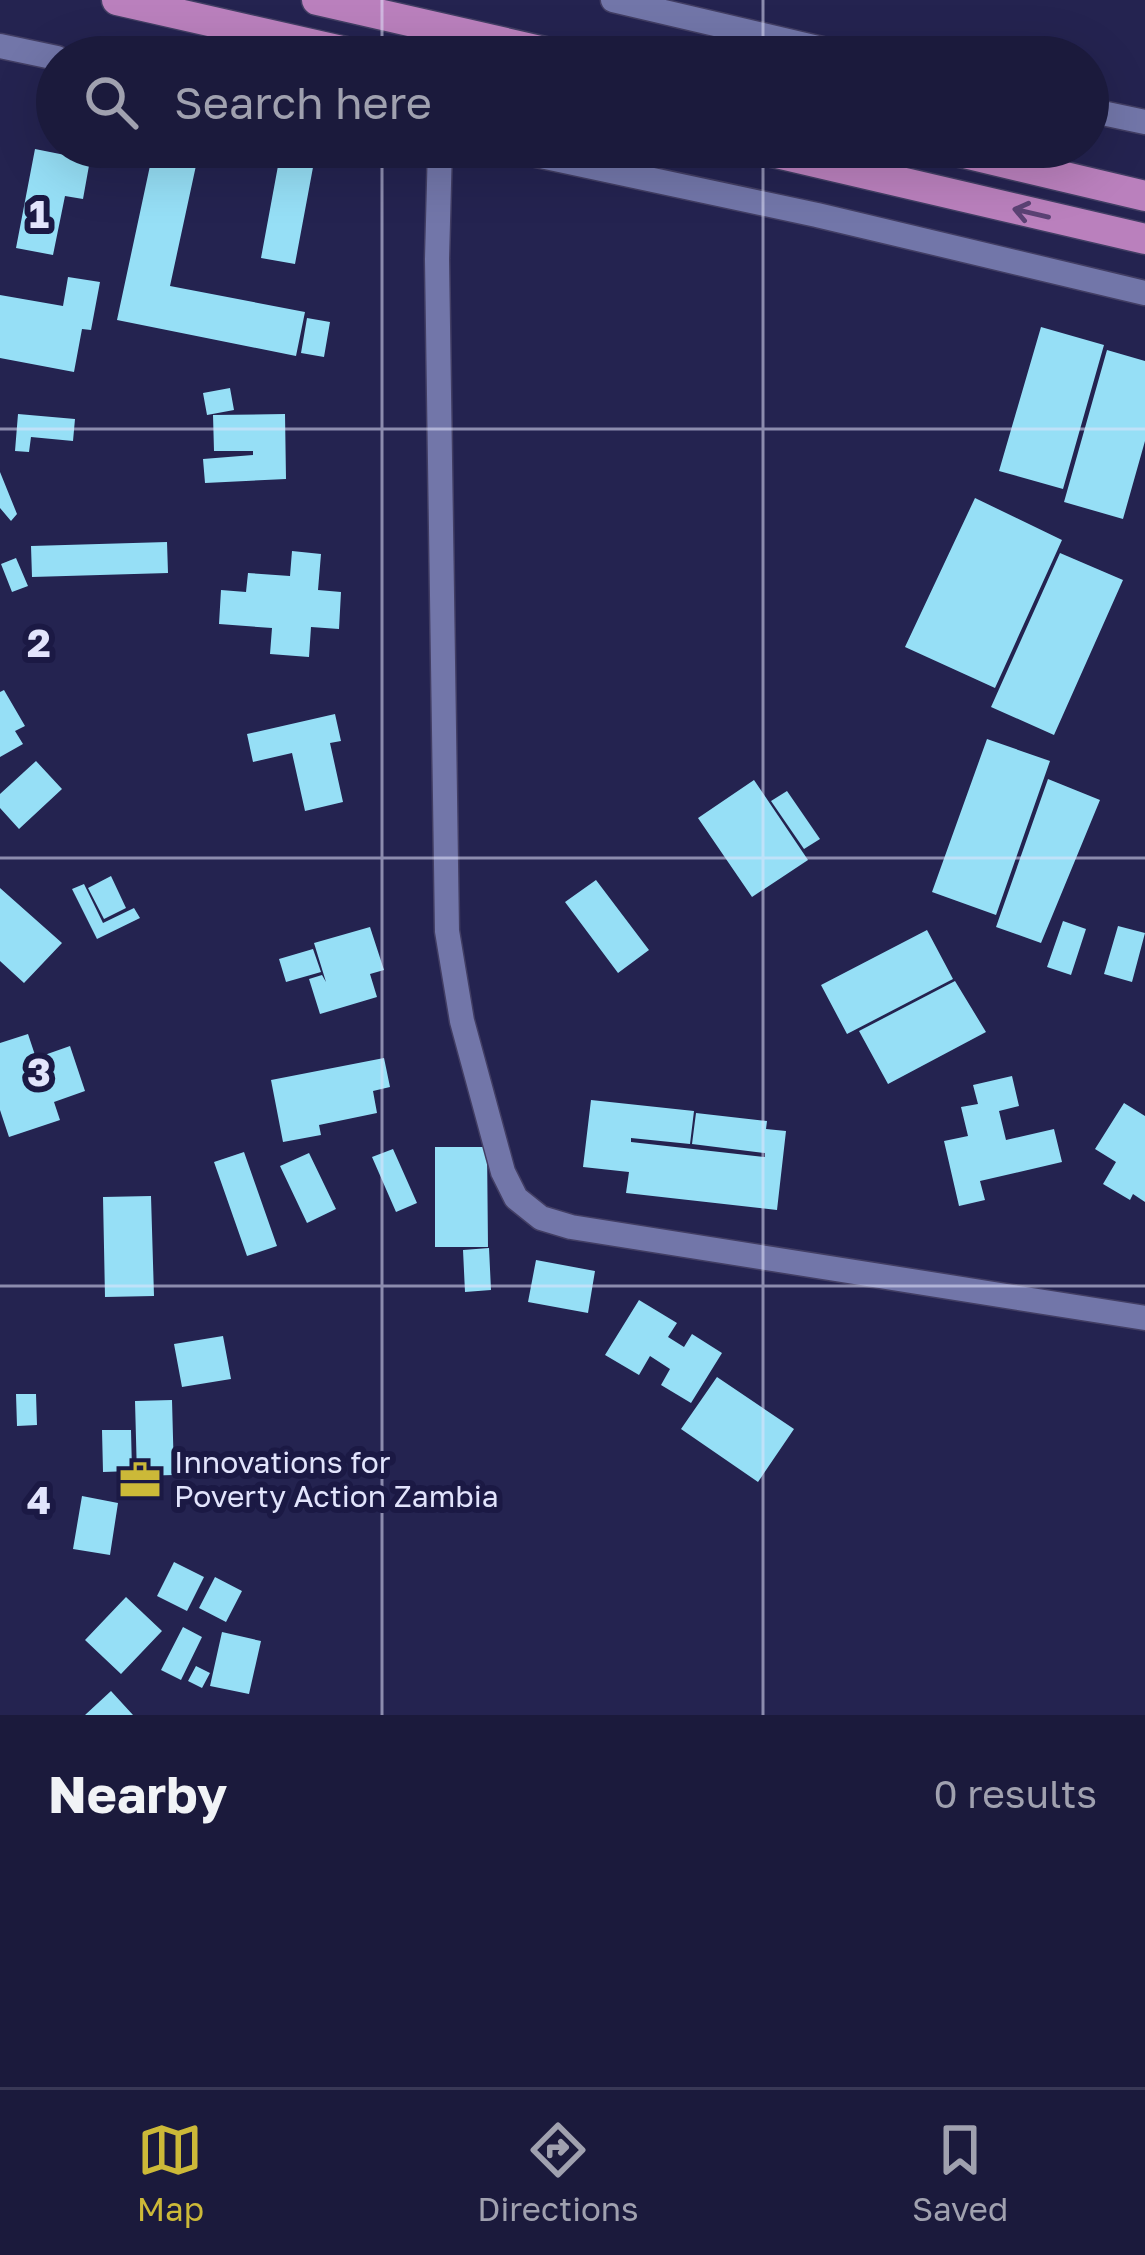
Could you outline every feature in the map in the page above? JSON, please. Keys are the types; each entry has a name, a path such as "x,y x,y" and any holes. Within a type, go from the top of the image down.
{"main road":[{"path":"117,0 276,36"},
{"path":"317,0 475,36"},
{"path":"841,168 1145,239"},
{"path":"1027,168 1145,196"}],"street":[{"path":"613,0 766,36"},
{"path":"0,46 36,54"},
{"path":"1109,114 1145,122"},
{"path":"439,168 447,932 462,1021 503,1172 516,1198 542,1218 572,1227 1145,1318"},
{"path":"598,168 1145,293"}],"building":[{"path":"35,149 36,168 89,168 83,199 65,196 53,255 16,248"},
{"path":"150,168 195,168 170,286 305,312 296,356 117,320"},
{"path":"278,168 313,168 295,264 261,258"},
{"path":"68,277 100,282 91,330 82,329 74,372 0,358 0,295 63,306"},
{"path":"307,318 330,322 324,357 301,353"},
{"path":"1041,327 1104,345 1063,489 999,471"},
{"path":"1107,350 1145,361 1145,441 1123,519 1064,502"},
{"path":"230,388 234,410 207,415 203,393"},
{"path":"18,414 75,419 73,441 31,437 29,452 15,451"},
{"path":"285,414 286,479 205,483 203,459 253,455 253,451 214,451 213,415"},
{"path":"0,472 17,514 11,521 0,508"},
{"path":"975,498 1062,540 995,688 905,647"},
{"path":"167,542 168,573 32,577 31,546"},
{"path":"292,551 321,554 318,590 341,592 339,629 311,627 309,657 270,654 272,628 219,624 221,590 246,592 248,573 290,576"},
{"path":"1060,553 1123,580 1054,735 991,707"},
{"path":"16,558 28,586 12,592 1,564"},
{"path":"4,690 25,726 15,731 23,744 0,757 0,692"},
{"path":"335,714 341,741 330,743 343,802 305,811 292,753 253,762 247,734"},
{"path":"987,739 1050,761 996,915 932,892"},
{"path":"36,761 62,789 19,829 0,808 0,794"},
{"path":"1048,779 1100,800 1041,943 996,927"},
{"path":"754,780 808,860 752,897 698,818"},
{"path":"787,791 820,839 804,849 771,801"},
{"path":"111,876 126,908 104,919 88,888"},
{"path":"596,880 649,950 618,973 565,902"},
{"path":"84,884 103,923 134,908 140,918 97,939 72,889"},
{"path":"0,888 62,943 24,983 0,961"},
{"path":"1063,921 1086,929 1071,975 1047,967"},
{"path":"1118,926 1145,933 1132,982 1104,974"},
{"path":"370,927 384,970 370,974 377,997 320,1014 309,979 322,975 326,982 314,943"},
{"path":"927,930 953,979 847,1034 821,985"},
{"path":"313,949 321,972 286,982 279,959"},
{"path":"955,981 986,1032 888,1084 859,1031"},
{"path":"28,1034 36,1058 70,1046 85,1091 54,1102 60,1120 9,1137 0,1110 0,1043"},
{"path":"384,1058 390,1087 373,1091 377,1113 319,1125 321,1135 283,1142 271,1080"},
{"path":"1012,1076 1019,1106 999,1111 1006,1140 1054,1129 1062,1162 980,1181 985,1200 959,1206 944,1141 968,1136 961,1107 978,1104 973,1085"},
{"path":"591,1100 694,1111 690,1144 631,1138 631,1142 765,1157 765,1153 692,1144 696,1113 767,1121 766,1129 786,1131 777,1210 626,1193 629,1172 583,1167"},
{"path":"1124,1103 1145,1116 1145,1202 1133,1194 1130,1200 1103,1184 1116,1162 1095,1149"},
{"path":"435,1147 487,1147 488,1247 435,1247"},
{"path":"393,1149 417,1203 396,1212 372,1157"},
{"path":"244,1152 277,1246 247,1256 214,1162"},
{"path":"309,1153 336,1209 307,1223 280,1166"},
{"path":"151,1196 154,1296 105,1297 103,1197"},
{"path":"489,1248 491,1290 465,1292 463,1250"},
{"path":"536,1260 595,1271 588,1313 528,1302"},
{"path":"639,1300 677,1323 668,1337 684,1347 692,1334 722,1353 691,1403 661,1385 670,1369 650,1356 639,1375 605,1355"},
{"path":"223,1336 231,1379 182,1387 174,1344"},
{"path":"717,1377 794,1429 758,1482 681,1429"},
{"path":"16,1394 36,1394 37,1425 17,1426"},
{"path":"172,1400 174,1475 137,1476 135,1401"},
{"path":"102,1430 131,1430 132,1471 103,1472"},
{"path":"82,1496 118,1503 110,1555 73,1549"},
{"path":"174,1562 204,1577 187,1611 157,1596"},
{"path":"215,1577 242,1591 226,1622 199,1608"},
{"path":"126,1597 162,1631 121,1674 85,1640"},
{"path":"183,1627 202,1637 181,1680 161,1670"},
{"path":"222,1632 261,1641 249,1694 210,1686"},
{"path":"196,1666 210,1673 202,1688 188,1681"},
{"path":"111,1691 133,1715 85,1715"}],"place":[{"name":"Innovations for Poverty Action Zambia","path":"140,1480"}]}
